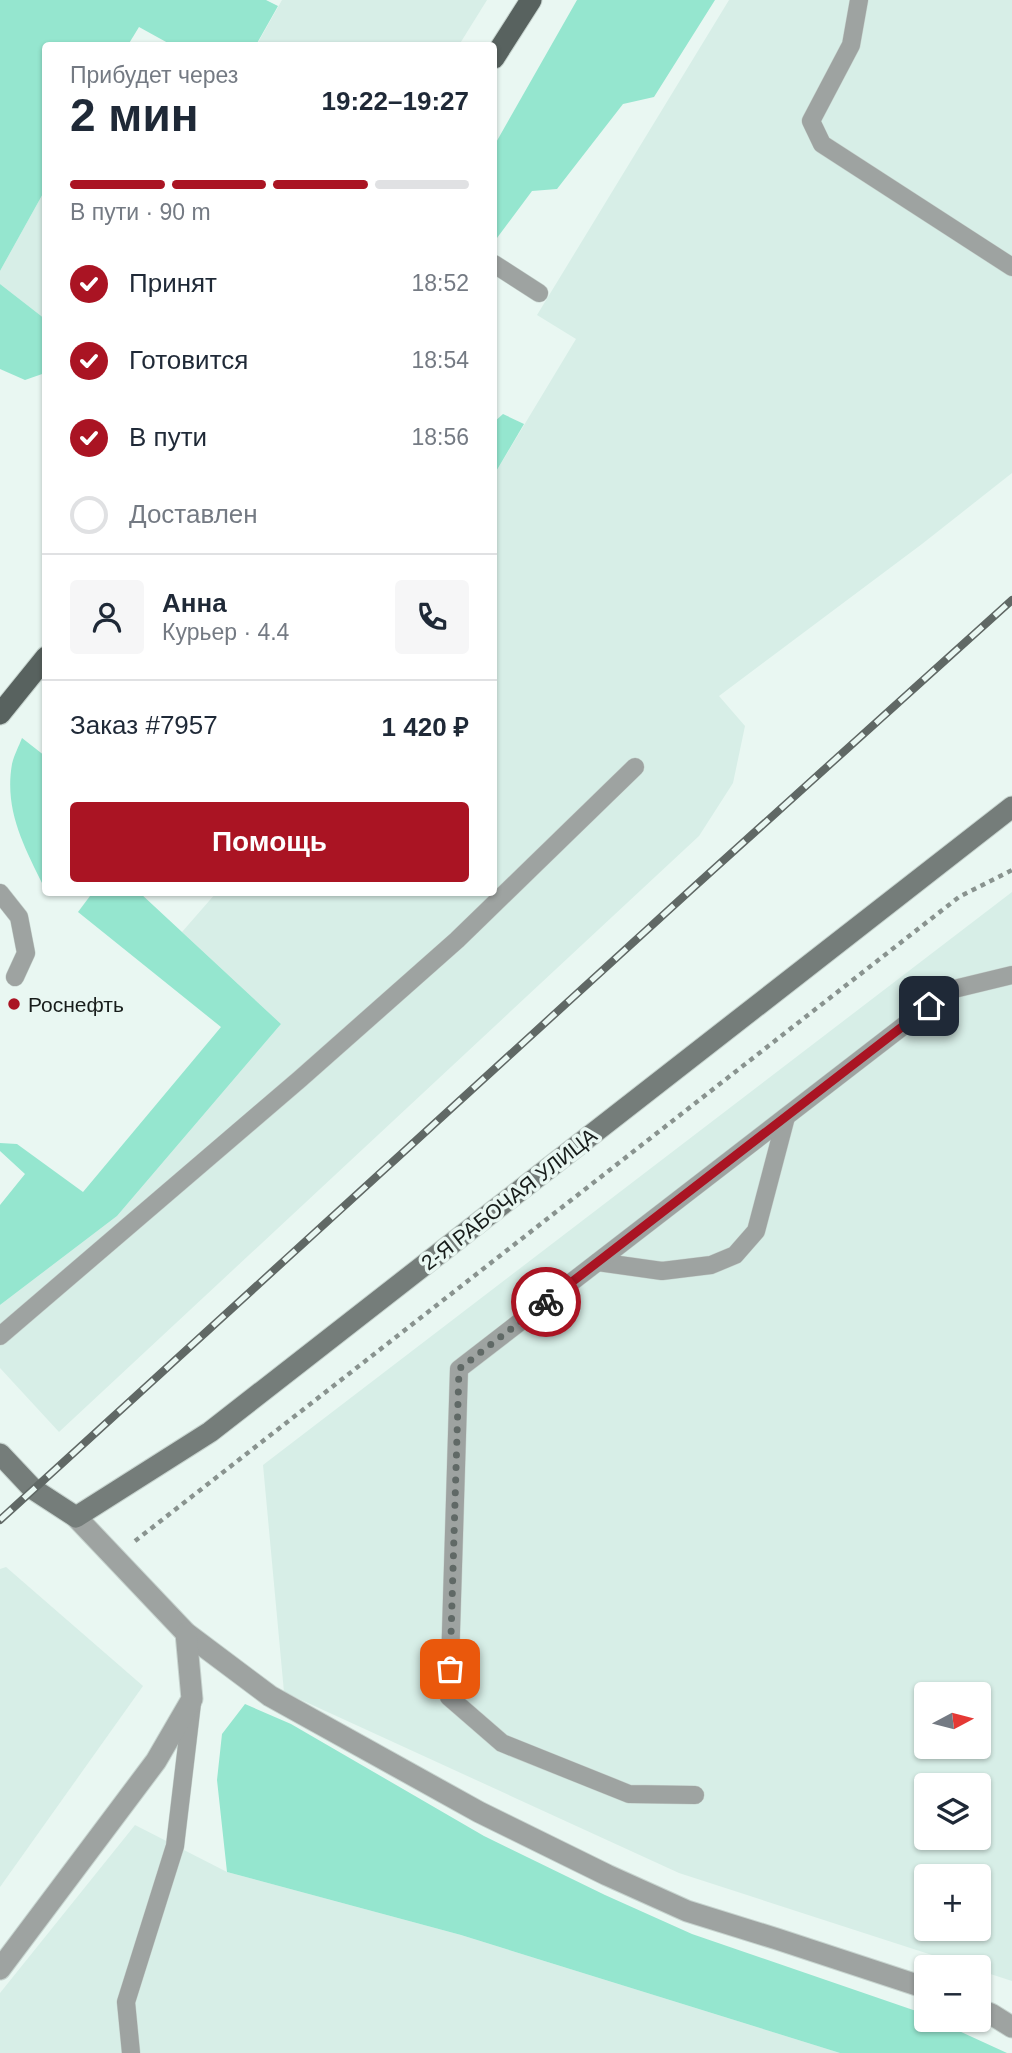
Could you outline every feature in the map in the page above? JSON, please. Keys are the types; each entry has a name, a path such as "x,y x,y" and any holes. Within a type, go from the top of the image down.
{"main road":[{"path":"497,53 531,0"},
{"path":"0,714 42,662"},
{"name":"2-Я РАБОЧАЯ УЛИЦА","path":"76,1517 210,1432 1012,807"},
{"path":"0,1454 33,1489 76,1517"}],"street":[{"path":"76,1517 186,1633 270,1696 479,1812 687,1911 914,1984"},
{"path":"0,1969 156,1761 192,1699 186,1633"},
{"path":"991,2014 1012,2027"}],"lane":[{"path":"859,0 851,45 811,121 822,144 1012,267"},
{"path":"497,266 538,293"},
{"path":"0,1336 279,1098 447,949 635,767"},
{"path":"0,893 19,918 26,953 15,977"},
{"path":"695,1795 629,1794 502,1743 449,1697 459,1369 950,990 1012,975"},
{"path":"598,1262 662,1272 711,1265 735,1255 756,1231 786,1116"},
{"path":"131,2053 127,2002 176,1846 192,1699"}],"path":[{"path":"114,1557 959,897 1012,870"}],"shaded area":[{"path":"282,0 487,0 461,42 258,42"},
{"path":"729,0 1012,0 1012,473 719,696 745,726 733,783 699,836 59,1432 0,1368 0,1305 117,1216 281,1024 182,932 213,896 497,896 497,470 576,339 537,315"},
{"path":"42,195 42,317 0,284 0,271"},
{"path":"1012,892 1012,1981 991,1974 991,1955 932,1955 679,1873 284,1692 263,1465"},
{"path":"6,1567 143,1686 0,1887 0,1569"},
{"path":"135,1825 227,1872 461,1935 840,2053 0,2053 0,1993"}],"green space":[{"path":"0,0 266,0 278,6 258,42 166,42 139,27 130,42 42,42 42,195 0,271"},
{"path":"577,0 715,0 654,97 623,104 557,189 532,191 497,238 497,141"},
{"path":"0,284 42,317 42,374 25,380 0,369"},
{"path":"503,414 524,424 497,470 497,419"},
{"path":"22,738 42,754 42,883 13,812 10,781 15,754"},
{"path":"90,896 143,896 281,1024 117,1216 0,1305 0,1205 25,1174 0,1151 0,1143 17,1144 83,1192 221,1027 78,912"},
{"path":"245,1704 291,1724 484,1836 605,1895 692,1934 914,2010 914,2032 961,2032 1007,2053 840,2053 461,1935 227,1872 217,1780 222,1734"}],"railway":[{"path":"0,1520 1012,600"}],"way so far":[{"path":"450,1669 459,1369 546,1302"}],"place":[{"name":"Роснефть","path":"14,1004"}],"route":[{"path":"546,1302 929,1006"}]}
